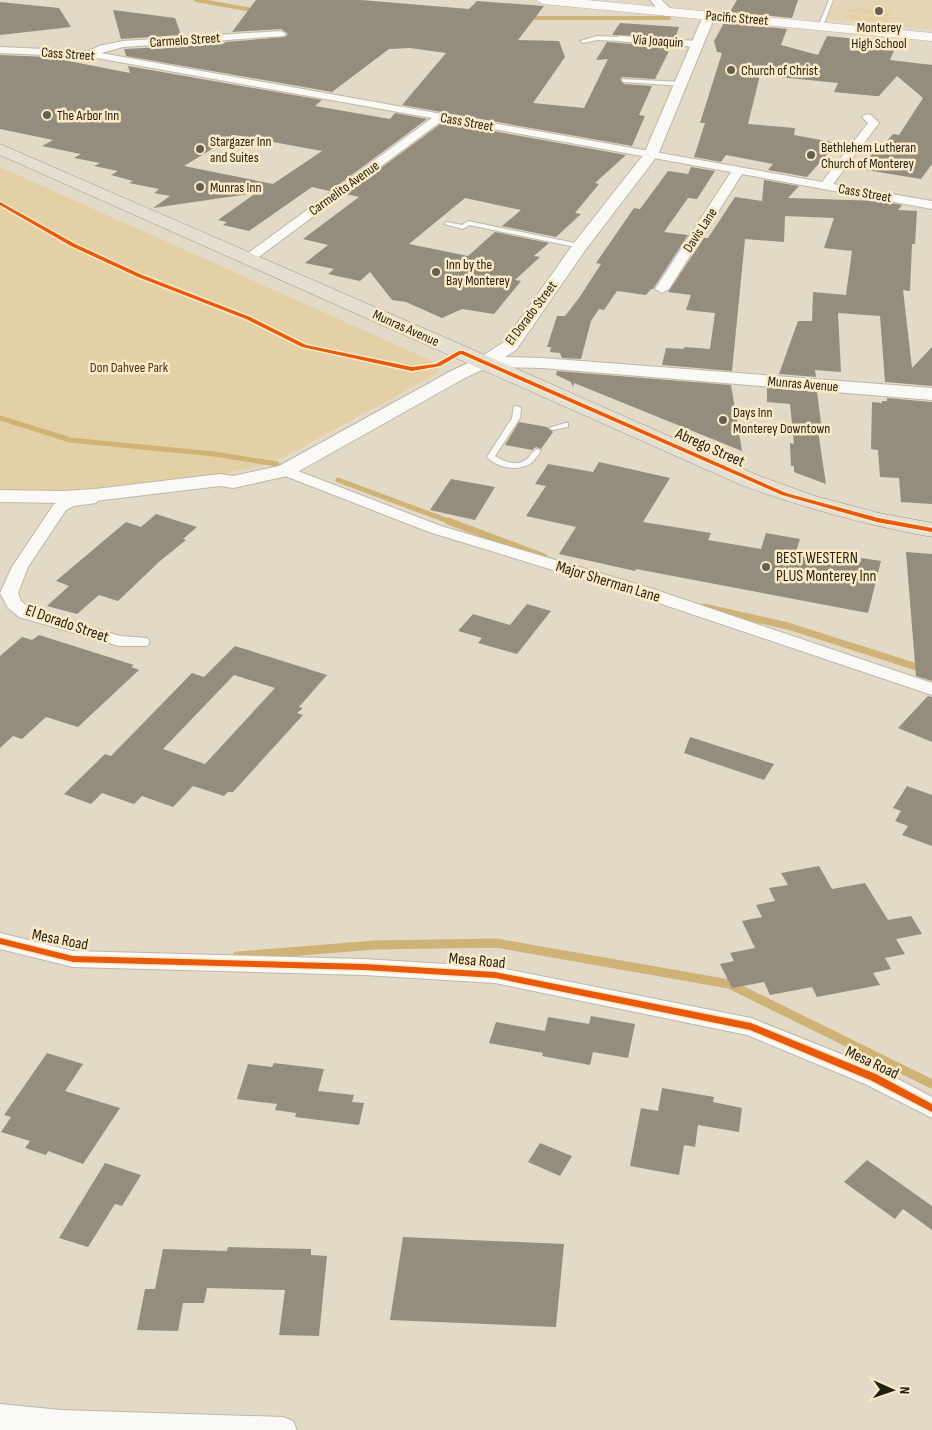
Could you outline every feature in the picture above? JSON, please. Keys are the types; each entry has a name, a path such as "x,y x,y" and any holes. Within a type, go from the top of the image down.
{"main road":[{"name":"Pacific Street","path":"543,0 932,37"},
{"name":"Munras Avenue","path":"0,149 485,362"},
{"name":"Abrego Street","path":"485,362 784,494 877,520 932,530"}],"street":[{"path":"656,0 667,12"},
{"name":"El Dorado Street","path":"0,505 27,509 59,509 115,505 223,488 233,482 285,471 457,375 485,362 510,346 580,246 651,155 709,16"},
{"name":"Carmelo Street","path":"90,54 103,48 123,44 281,34"},
{"name":"Via Joaquin","path":"620,39 697,44"},
{"name":"Cass Street","path":"0,50 90,54 932,206"},
{"name":"Carmelito Avenue","path":"248,259 441,117"},
{"path":"825,186 874,123 867,117"},
{"name":"Davis Lane","path":"662,289 738,171"},
{"name":"Munras Avenue","path":"485,362 542,363 932,394"},
{"name":"Major Sherman Lane","path":"285,471 435,529 644,592 932,689"},
{"name":"El Dorado Street","path":"0,496 63,497 125,492 220,480 233,482"},
{"path":"59,509 67,502 110,499 125,492"},
{"name":"El Dorado Street","path":"59,509 20,567 9,593 14,604 25,613 119,642 141,642"},
{"name":"Mesa Road","path":"0,941 73,959 364,967 495,975 751,1027 873,1077 932,1108"},
{"path":"0,1417 59,1426 283,1430"}],"lane":[{"path":"820,26 832,1"},
{"path":"583,41 597,38 620,39"},
{"path":"624,80 682,84"},
{"path":"448,224 463,227 468,223 580,246"},
{"path":"517,408 516,418 491,457 503,464 524,465 528,463 537,451"},
{"path":"553,428 565,425"}],"shaded area":[{"name":"Monterey High School","path":"831,0 932,0 932,30 822,20"}],"green space":[{"path":"850,7 892,11 889,16 847,12"},
{"path":"847,14 889,18 887,23 844,19"},
{"name":"Don Dahvee Park","path":"0,167 432,361 437,367 438,373 284,457 260,466 232,472 208,485 122,499 60,504 0,500"}],"building":[{"path":"256,0 361,0 469,9 477,1 544,6 518,40 559,41 565,57 533,103 584,108 608,59 596,60 607,42 671,47 655,79 622,77 620,79 624,84 652,86 639,115 645,116 632,146 402,105 446,53 410,48 389,49 332,92 126,56 124,49 224,44 225,42 285,37 288,34 281,29 232,32"},
{"path":"737,0 798,0 792,18 730,12"},
{"path":"0,2 59,8 71,27 0,35"},
{"path":"113,10 175,18 181,35 121,39"},
{"path":"620,23 679,27 675,38 612,35"},
{"path":"724,23 787,29 781,45 818,55 827,36 897,43 890,60 932,65 932,164 921,179 860,169 874,151 878,152 893,134 899,135 923,98 897,76 879,96 875,96 834,92 838,83 760,75 748,124 795,128 794,135 837,143 807,177 768,170 773,164 726,155 721,162 694,157 705,123 700,123 722,53 717,52 714,41"},
{"path":"0,55 48,57 130,73 128,66 322,100 315,106 390,119 395,113 427,119 330,191 312,187 249,231 223,225 227,222 218,220 256,193 153,208 170,196 154,193 159,189 129,183 133,181 111,175 118,171 94,166 100,163 74,158 81,154 42,146 53,140 0,129","holes":["235,135 322,151 273,184 184,166"]},
{"path":"443,122 626,155 595,183 599,184 575,213 581,214 556,237 502,226 521,210 465,198 409,244 468,256 495,232 549,243 534,256 540,257 515,280 521,281 494,314 462,309 442,318 406,302 392,300 370,272 360,281 328,274 334,269 305,263 328,245 303,239 359,197 346,194"},
{"path":"691,167 715,171 697,199 688,198 664,232 688,235 653,289 646,295 617,291 604,310 599,309 591,321 581,359 562,358 560,353 550,352 551,347 547,347 557,316 565,316 579,298 601,264 596,263 634,208 640,209 668,171 688,174"},
{"path":"764,180 799,186 788,198 879,201 902,205 898,210 917,211 915,244 912,244 910,291 903,290 912,368 932,347 932,386 885,382 880,316 838,313 841,372 815,370 816,377 779,374 798,321 812,321 813,292 846,295 852,251 824,248 834,218 785,216 784,242 745,239 732,371 662,365 666,348 710,349 715,313 686,310 691,295 668,292 704,238 708,238 735,197 762,201"},
{"path":"557,371 731,385 742,451 574,383 573,387 571,382 556,375"},
{"path":"767,388 817,392 822,431 818,431 826,484 794,472 794,466 791,466 790,443 794,444 790,404 767,402"},
{"path":"887,398 932,402 932,504 901,502 899,478 880,477 878,450 871,449 872,402 882,403 882,401 887,401"},
{"path":"519,422 547,427 553,432 541,449 536,447 532,450 505,445"},
{"path":"599,462 670,478 643,522 711,533 708,540 761,549 766,533 800,539 795,555 840,564 861,562 861,558 881,561 868,613 636,569 635,571 559,554 576,527 526,516 546,486 535,484 548,464 593,472"},
{"path":"451,479 495,487 475,520 430,510"},
{"path":"156,514 197,527 183,539 186,540 160,561 118,601 99,595 77,614 47,606 69,586 56,581 101,543 126,522 141,527"},
{"path":"906,552 932,554 932,681 916,676"},
{"path":"527,604 551,611 517,654 478,643 482,638 458,631 473,614 510,625"},
{"path":"39,635 134,665 131,667 139,670 78,727 46,717 22,739 13,736 0,748 0,656 22,637 32,640"},
{"path":"235,646 327,675 299,707 303,708 297,713 303,715 233,792 228,792 224,796 193,786 173,807 142,796 134,804 102,793 91,804 64,794 105,754 111,756 192,673 204,677","holes":["234,675 275,688 205,764 163,749"]},
{"path":"928,696 932,697 932,742 898,728"},
{"path":"690,737 774,764 764,780 684,753"},
{"path":"907,786 932,795 932,846 902,835 908,826 895,821 901,811 893,808"},
{"path":"819,866 832,889 865,883 888,920 911,916 922,934 896,939 905,954 885,958 891,969 873,973 880,985 817,997 812,987 770,995 764,982 732,988 720,964 734,961 730,953 755,948 742,921 762,917 756,905 775,901 769,888 788,885 781,873"},
{"path":"591,1016 635,1024 628,1058 593,1052 590,1065 542,1056 543,1053 489,1043 496,1022 545,1031 548,1017 589,1024"},
{"path":"47,1053 83,1064 65,1091 120,1108 83,1164 48,1151 46,1155 25,1148 30,1141 1,1132 11,1117 4,1115"},
{"path":"274,1063 324,1069 318,1091 354,1095 352,1102 364,1103 359,1125 295,1117 296,1113 275,1110 277,1104 237,1099 248,1064 272,1067"},
{"path":"662,1088 714,1097 713,1102 742,1108 739,1132 698,1125 695,1147 684,1145 679,1175 630,1166 641,1108 658,1111"},
{"path":"540,1143 572,1156 560,1176 528,1162"},
{"path":"867,1160 932,1206 932,1230 903,1209 895,1219 844,1182"},
{"path":"105,1163 141,1175 122,1206 115,1204 88,1247 59,1238"},
{"path":"403,1237 564,1244 556,1327 390,1320"},
{"path":"228,1247 311,1249 311,1255 327,1256 319,1336 279,1335 285,1290 207,1288 204,1303 183,1303 178,1331 137,1330 145,1289 155,1289 163,1249 227,1251"}],"waterway":[{"path":"196,0 257,11"},
{"path":"527,18 669,18"},
{"path":"0,418 70,440 214,454 277,464"},
{"path":"338,480 451,522"},
{"path":"448,521 544,557"},
{"path":"704,607 788,626 932,672"},
{"path":"237,956 375,945 496,943 729,984 932,1084"}],"cycle path":[{"path":"0,203 73,245 140,276 248,318 304,346 412,369 438,365 461,352 784,494 877,520 932,530"},
{"path":"0,941 73,959 364,967 495,975 751,1027 873,1077 932,1108"}],"place":[{"name":"Monterey High School","path":"879,11"},
{"name":"Church of Christ","path":"731,70"},
{"name":"The Arbor Inn","path":"47,115"},
{"name":"Stargazer Inn and Suites","path":"200,149"},
{"name":"Bethlehem Lutheran Church of Monterey","path":"811,155"},
{"name":"Munras Inn","path":"200,187"},
{"name":"Inn by the Bay Monterey","path":"436,272"},
{"name":"Days Inn Monterey Downtown","path":"723,420"},
{"name":"BEST WESTERN PLUS Monterey Inn","path":"766,567"}]}
